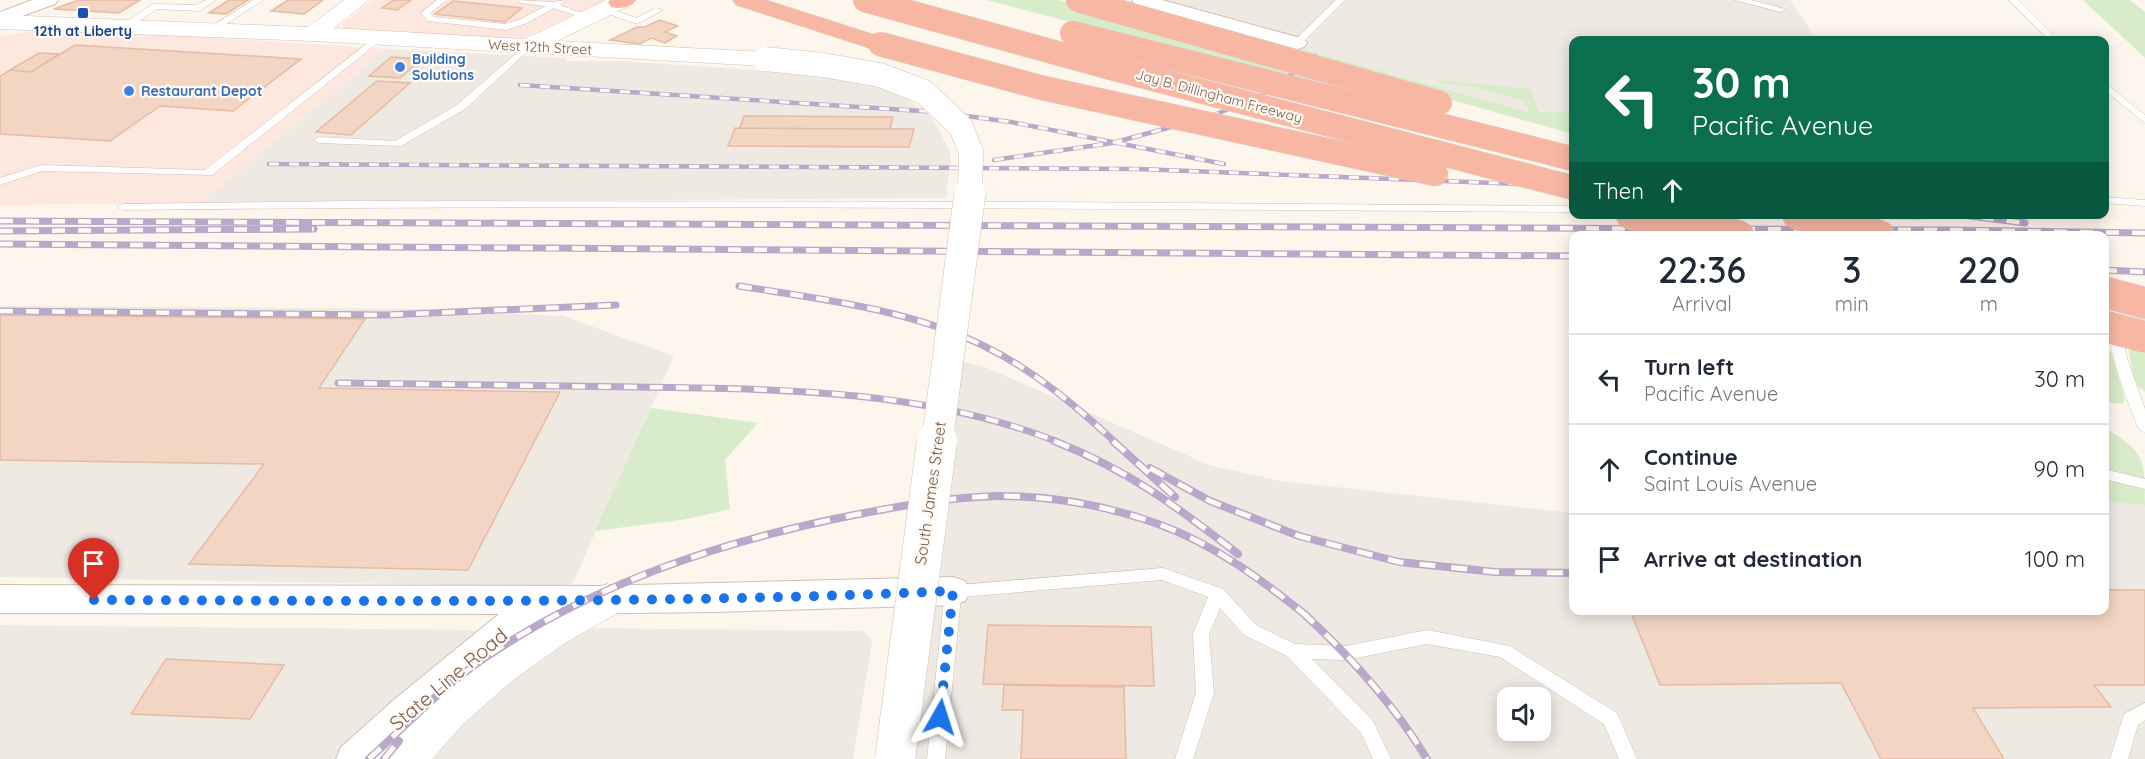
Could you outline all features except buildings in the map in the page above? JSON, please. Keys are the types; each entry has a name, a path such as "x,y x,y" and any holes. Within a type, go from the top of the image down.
{"highway":[{"path":"744,0 880,44 1076,95 1569,202"},
{"name":"Jay B. Dillingham Freeway","path":"865,0 1115,69 1569,187"},
{"path":"946,0 1015,18"},
{"path":"1078,0 1516,125 1569,142"},
{"name":"Jay B. Dillingham Freeway","path":"1049,27 1569,158"},
{"path":"1656,219 1714,231"},
{"path":"1693,219 1737,231"},
{"path":"1816,219 1861,231"},
{"path":"2109,293 2145,303"},
{"path":"2109,327 2145,337"}],"main road":[{"path":"313,34 358,0"},
{"path":"527,47 612,6"},
{"path":"587,50 584,33 612,6"},
{"name":"West 12th Street","path":"0,20 313,34 765,59 823,65 880,75 924,92 961,127 971,153 972,180 965,226"},
{"name":"South James Street","path":"895,759 965,226"},
{"path":"405,759 417,743 465,696 519,651 561,623 607,600"}],"street":[{"path":"0,0 45,1"},
{"path":"1141,0 1297,43"},
{"path":"0,20 45,1"},
{"path":"0,599 607,600 804,598 953,591"},
{"name":"State Line Road","path":"355,759 409,710 541,600"}],"lane":[{"path":"126,26 155,6 199,8 212,0"},
{"path":"211,30 260,0"},
{"path":"443,0 425,13 431,19 506,27 559,3"},
{"path":"521,0 612,6 637,21 659,10"},
{"path":"1297,43 1341,0"},
{"path":"1740,0 1781,9"},
{"path":"2013,0 2050,36"},
{"path":"0,182 41,168 208,173 378,39"},
{"path":"319,140 397,144 461,106 527,47"},
{"path":"2109,89 2145,120"},
{"path":"2109,200 2145,203"},
{"path":"123,207 353,204 1569,209"},
{"path":"2145,295 2117,303 2113,320 2120,358 2145,428"},
{"path":"2109,475 2145,483"},
{"path":"936,759 953,591 1163,574 1217,594 1250,630 1293,651 1367,727 1382,759"},
{"path":"1184,759 1205,693 1202,634 1217,594"},
{"path":"1293,651 1346,653 1426,637 1504,651 1611,719 1628,759"},
{"path":"2120,759 2130,720 2145,711"}],"shaded area":[{"path":"373,0 608,0 519,40 342,29 343,23"},
{"path":"1156,0 1790,0 1814,36 1569,36 1569,123 1297,48"},
{"path":"96,30 387,49 200,203 0,205 0,36 33,31"},
{"path":"387,49 565,58 566,61 622,61 811,74 867,83 906,98 932,118 948,147 951,159 946,198 200,203"},
{"path":"0,306 415,309 563,316 674,356 571,587 0,577"},
{"path":"957,360 985,367 1209,465 1280,481 1569,513 1569,615 2109,615 2109,502 2145,505 2145,759 915,759"},
{"path":"0,625 473,630 478,631 478,634 344,759 0,759"},
{"path":"567,628 861,631 867,634 872,642 853,759 423,759"}],"green space":[{"path":"986,0 1059,0 1327,77 1384,98 1172,48"},
{"path":"1097,0 1124,0 1529,112 1525,101 1476,87 1441,83 1437,80 1530,89 1539,112 1569,112 1569,133"},
{"path":"2083,0 2130,0 2145,12 2145,58"},
{"path":"2145,306 2145,392 2134,382 2127,339 2129,321"},
{"path":"2109,352 2125,399 2123,404 2109,402"},
{"path":"651,408 758,423 725,460 730,509 687,519 595,531"},
{"path":"2109,430 2128,443 2140,458 2143,466 2145,505 2109,502"}],"railway":[{"path":"1114,142 1212,116 1269,92 1315,56"},
{"path":"520,85 937,112 1011,122 1114,142"},
{"path":"994,160 1114,142"},
{"path":"1114,142 1224,164"},
{"path":"269,164 1138,169 1569,186"},
{"path":"1994,219 2025,223"},
{"path":"0,221 2016,231"},
{"path":"0,231 314,229"},
{"path":"2109,232 2145,233"},
{"path":"0,244 1569,256"},
{"path":"2109,270 2145,272"},
{"path":"739,286 894,314 924,322 982,345 1036,376 1069,401 1115,442"},
{"path":"0,311 386,315 616,305"},
{"path":"338,383 744,389 850,395 956,411 1058,442"},
{"path":"1054,441 1105,464 1150,490 1238,554"},
{"path":"1113,441 1175,497"},
{"path":"1150,468 1210,501 1299,536 1399,562 1495,572 1569,573"},
{"path":"369,759 438,694 483,659 525,632 613,588 658,569 752,539 849,516 924,503 962,498 1019,496 1080,503 1139,518 1179,532 1218,552 1304,614"},
{"path":"1304,614 1308,617"},
{"path":"1304,614 1370,681 1414,738 1427,759"},
{"path":"384,759 399,741"}],"place":[{"name":"12th at Liberty","path":"83,13"},
{"name":"Building Solutions","path":"400,67"},
{"name":"Restaurant Depot","path":"129,91"}],"route":[{"path":"94,600 804,598 953,591 940,717"}]}
